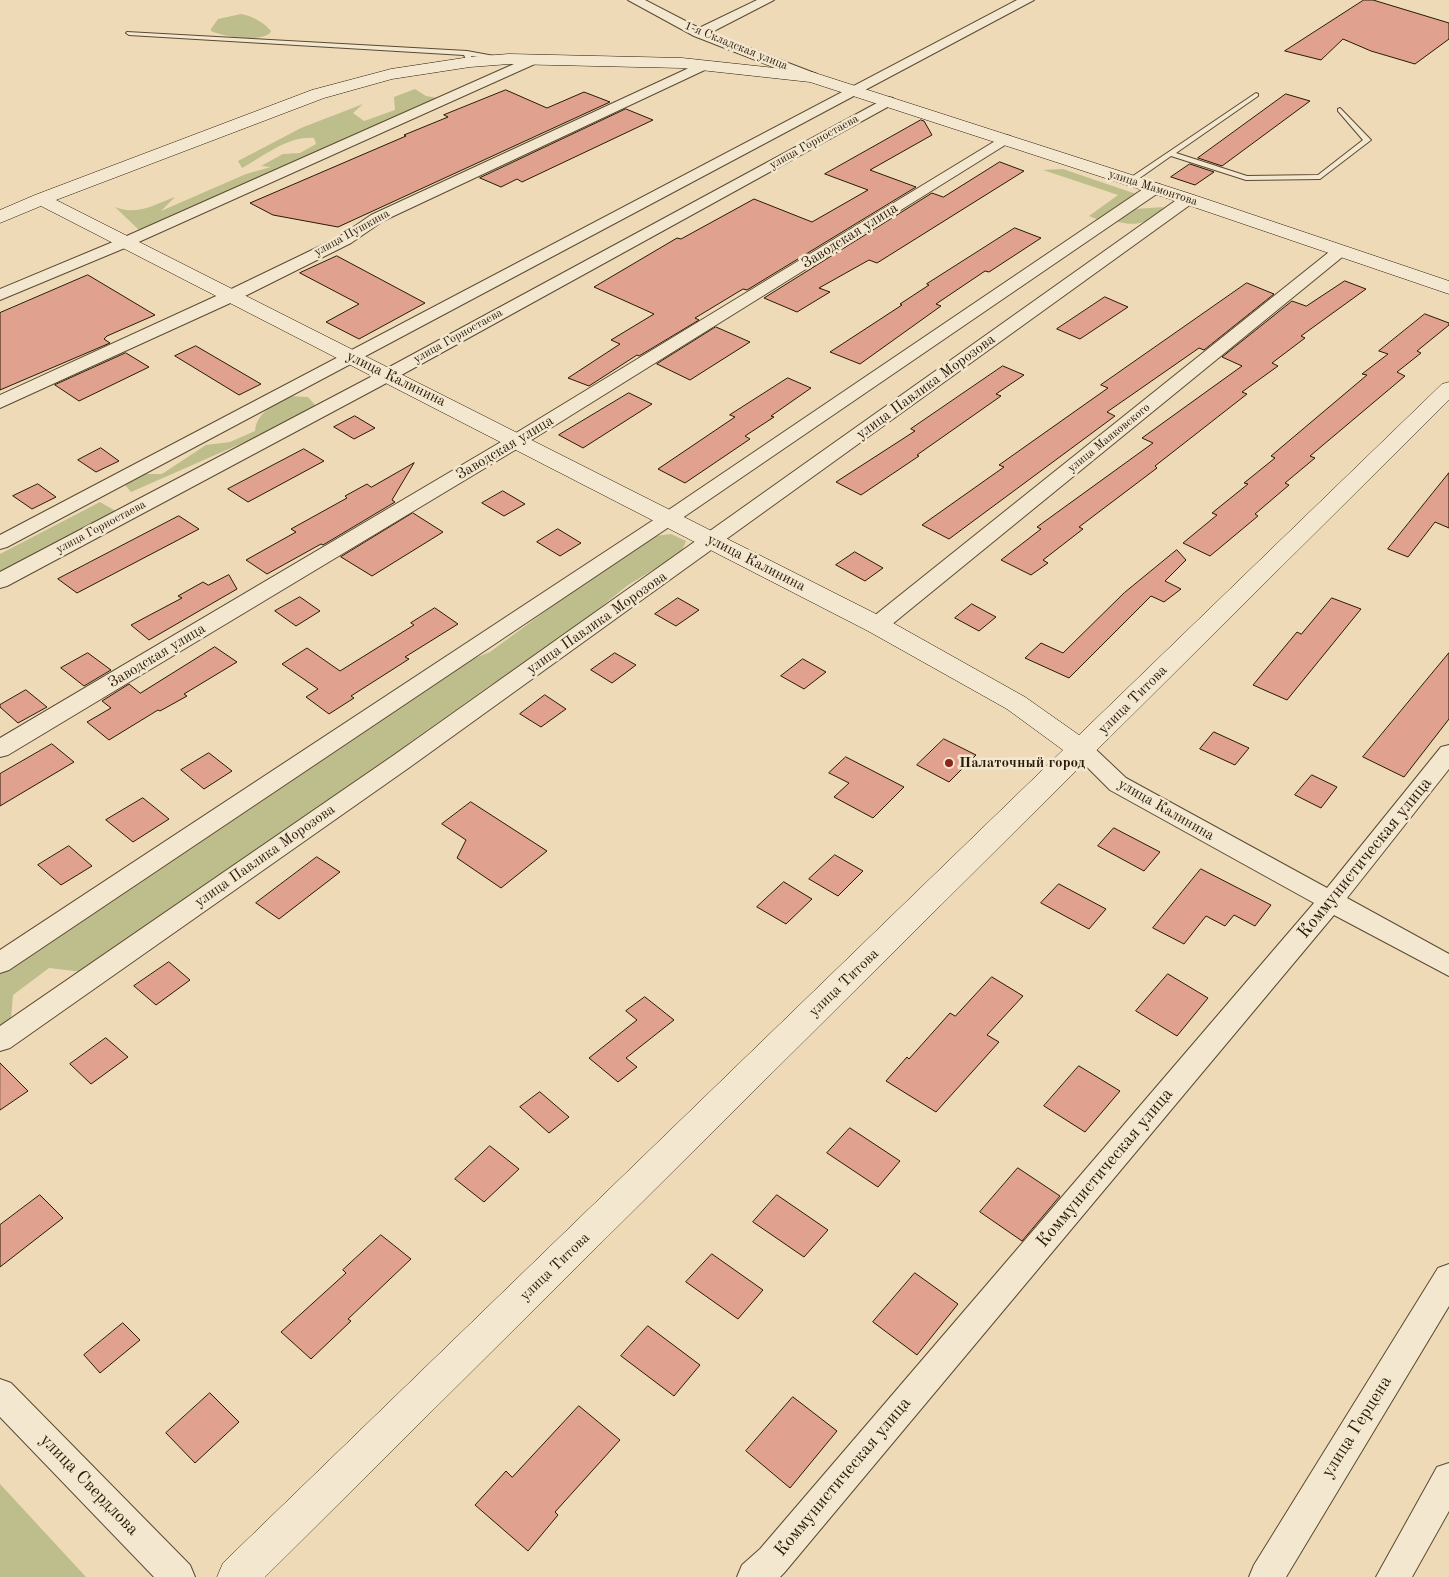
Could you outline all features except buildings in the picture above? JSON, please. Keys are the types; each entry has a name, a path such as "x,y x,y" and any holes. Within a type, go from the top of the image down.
{"main road":[{"path":"0,217 41,199 318,94 391,74 468,57 532,60 630,60 704,65 812,77 856,91"},
{"name":"улица Мамонтова","path":"856,91 1131,180 1449,288"},
{"name":"улица Калинина","path":"41,199 518,440 877,625 1016,703 1082,750"},
{"name":"улица Титова","path":"247,1574 1449,388"}],"street":[{"name":"1-я Складская улица","path":"635,0 699,33 812,77"},
{"path":"699,33 767,0"},
{"name":"улица Горностаева","path":"0,543 1026,0"},
{"path":"0,295 126,242 532,60"},
{"name":"улица Пушкина","path":"0,402 231,296 345,240 377,218 704,65"},
{"name":"улица Горностаева","path":"0,581 388,375 888,102"},
{"name":"Заводская улица","path":"0,749 518,440 1005,140"},
{"path":"0,963 668,518 1155,188"},
{"name":"улица Павлика Морозова","path":"0,1040 402,761 713,541 1188,199"},
{"name":"улица Маяковского","path":"877,625 1340,251"},
{"name":"улица Калинина","path":"1082,750 1118,784 1449,966"},
{"name":"Коммунистическая улица","path":"754,1577 772,1561 1330,902 1449,753"},
{"name":"улица Герцена","path":"1266,1577 1449,1278"},
{"name":"улица Свердлова","path":"0,1394 178,1577"},
{"path":"1393,1577 1449,1478"}],"lane":[{"path":"129,33 468,57"},
{"path":"1131,180 1256,95"},
{"path":"1170,153 1246,178 1320,178 1367,140 1340,110"}],"green space":[{"path":"241,14 258,20 271,31 263,36 248,38 232,37 211,31 218,19"},
{"path":"415,89 426,96 438,98 351,139 139,230 115,207 138,210 175,197 161,211 246,174 271,167 261,166 283,154 300,153 316,144 314,138 304,138 285,143 242,168 238,161 301,128 363,104 353,113 364,121 395,110 394,97"},
{"path":"1063,169 1139,195 1099,220 1089,216 1118,195 1043,170"},
{"path":"1164,207 1153,217 1142,223 1129,224 1115,221 1135,209"},
{"path":"289,396 308,397 316,406 288,423 131,492 125,485 144,474 162,474 206,445 230,442 255,431 256,424 262,414"},
{"path":"100,502 119,513 0,574 0,554"},
{"path":"671,534 686,541 681,553 628,585 508,682 492,684 409,743 399,755 83,972 49,968 13,995 11,1019 0,1027 0,967 470,660 490,652 589,579 655,536"},
{"path":"0,1484 86,1577 0,1577"}],"place":[{"name":"Палаточный город","path":"949,763"}]}
